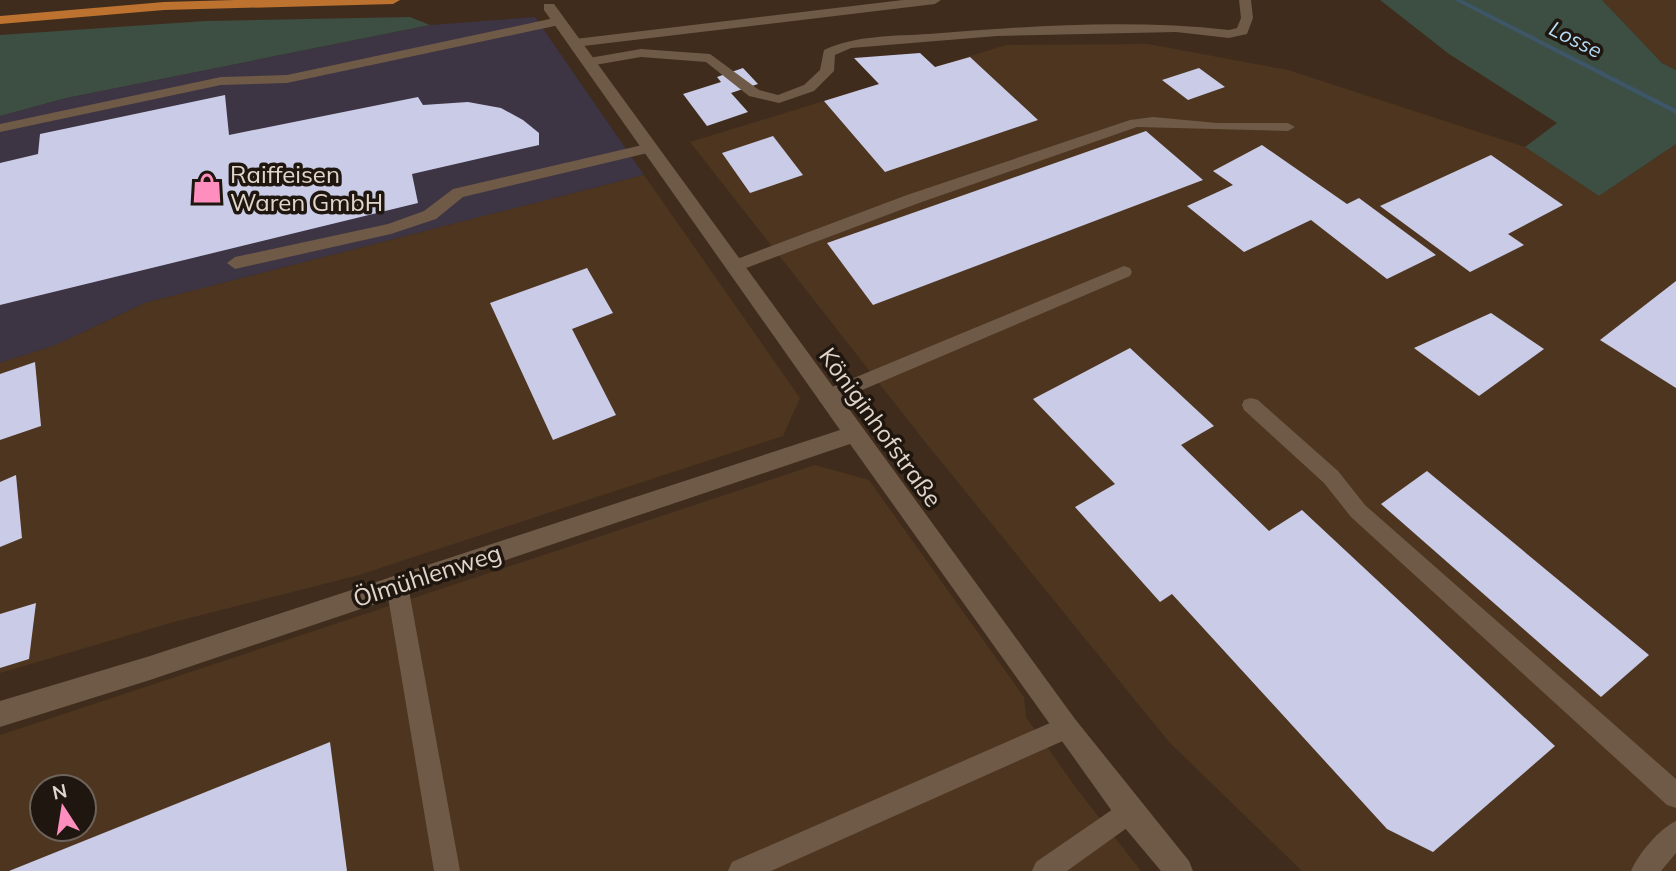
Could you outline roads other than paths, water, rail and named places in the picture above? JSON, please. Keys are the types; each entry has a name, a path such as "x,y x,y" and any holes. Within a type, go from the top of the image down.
{"main road":[{"path":"0,20 164,6 393,0"}],"street":[{"name":"Königinhofstraße","path":"554,14 1066,728 1179,871"},
{"name":"Ölmühlenweg","path":"0,714 397,586 853,434"}],"lane":[{"path":"575,43 935,0"},
{"path":"589,62 641,52 710,58 754,93 779,99 809,88 827,71 829,53 848,44 1009,32 1177,28 1229,34 1242,31 1247,18 1245,0"},
{"path":"0,128 221,81 287,79 554,14"},
{"path":"735,266 913,199 1135,123 1153,121 1217,127 1289,127"},
{"path":"235,264 391,229 430,215 458,193 651,148"},
{"path":"827,397 1124,272"},
{"path":"1251,405 1331,477 1358,510 1676,796"},
{"path":"397,586 447,871"},
{"path":"741,871 1066,728"},
{"path":"1045,871 1129,811"},
{"path":"1644,871 1676,834"}],"waterway":[{"name":"Losse","path":"1457,0 1676,112"}],"place":[{"name":"Raiffeisen Waren GmbH","path":"207,188"}]}
